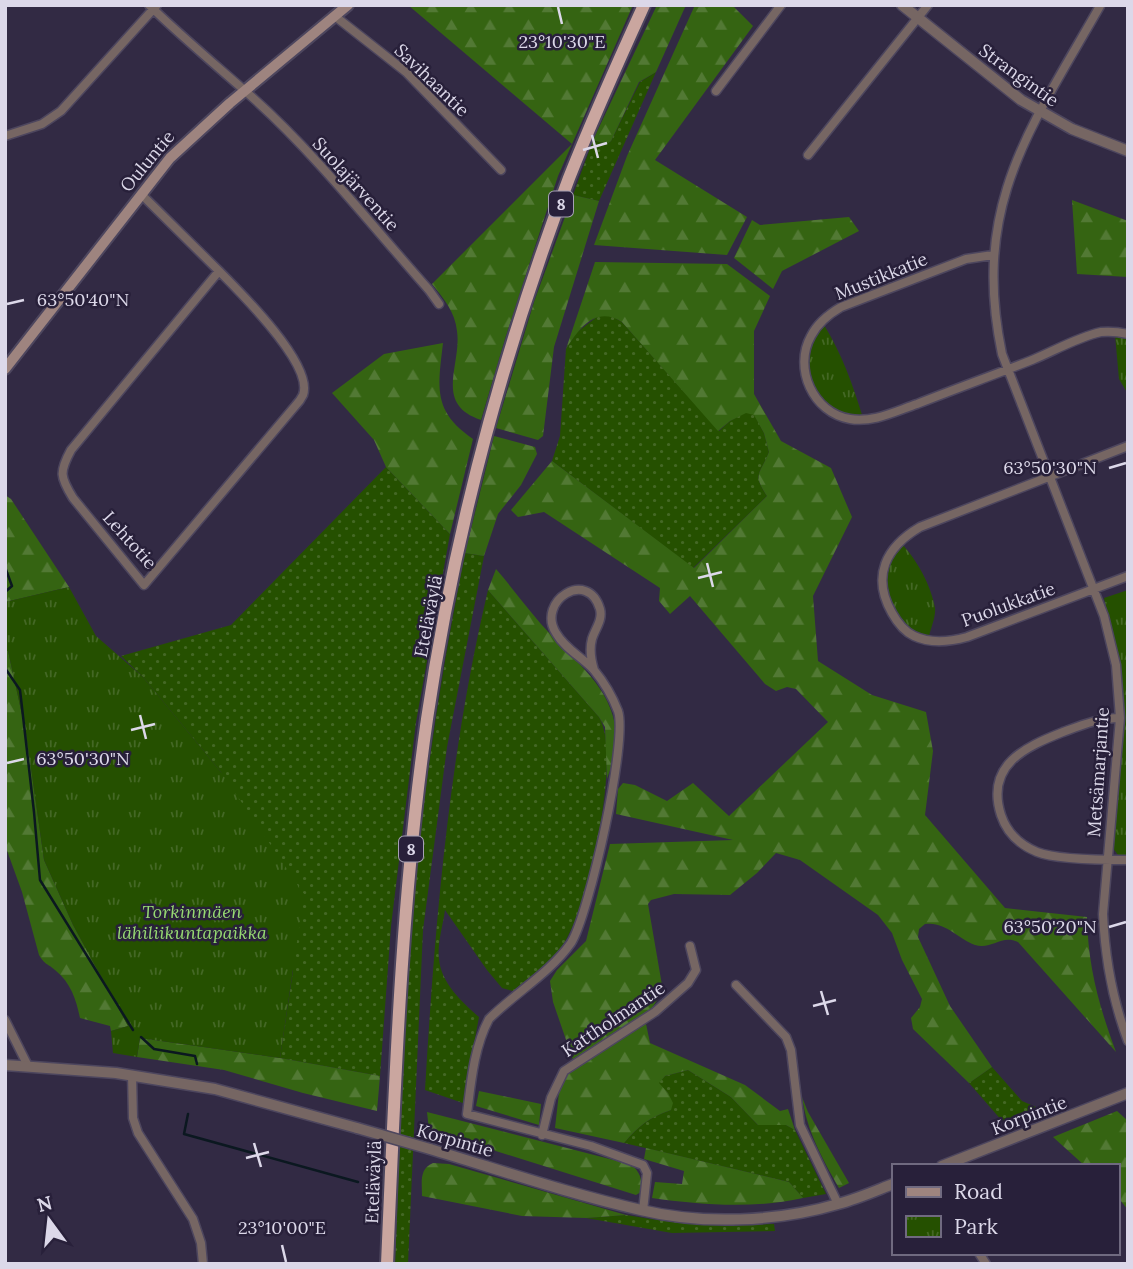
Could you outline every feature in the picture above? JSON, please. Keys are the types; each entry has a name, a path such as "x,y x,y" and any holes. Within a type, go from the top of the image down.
{"highway":[{"name":"Eteläväylä","path":"387,1264 400,985 416,797 443,625 484,441 514,340 569,179 644,5"}],"main road":[{"name":"Ouluntie","path":"5,369 141,194 188,139 348,5"}],"street":[{"path":"716,91 781,5"},
{"name":"Strangintie","path":"902,5 1040,113 1072,130 1128,151"},
{"path":"808,155 928,5"},
{"name":"Metsämarjantie","path":"1100,6 1023,145 1005,192 993,255 994,311 1002,354 1111,640 1120,718 1103,914 1104,944 1111,992 1128,1041"},
{"path":"5,136 35,127 53,118 153,7"},
{"name":"Suolajärventie","path":"153,7 302,147 439,304"},
{"name":"Savihaantie","path":"336,17 407,72 501,170"},
{"name":"Lehtotie","path":"141,194 219,271 259,312 281,340 299,370 303,384 303,395 144,585 73,498 61,473 63,464 71,450 219,271"},
{"name":"Mustikkatie","path":"993,255 966,259 841,307 821,321 811,335 804,366 810,387 821,404 849,419 863,420 892,413 1096,334 1114,331 1128,334"},
{"name":"Puolukkatie","path":"1128,446 920,527 893,548 887,557 882,580 886,600 894,617 905,630 921,638 942,642 967,637 1128,576"},
{"path":"594,670 563,643 554,631 552,616 556,602 568,590 578,589 590,595 600,608 600,619 592,640 590,656 594,670 618,713 621,741 582,921 563,954 489,1019 477,1052 467,1114 591,1146 643,1164 647,1173 643,1211"},
{"path":"1120,718 1094,721 1031,744 1020,751 1002,772 998,798 1004,822 1011,834 1028,848 1045,855 1128,860"},
{"name":"Kattholmantie","path":"542,1135 551,1098 564,1071 636,1026 688,983 696,970 690,946"},
{"path":"736,985 786,1037 791,1049 800,1125 838,1205"},
{"path":"5,1020 28,1066"},
{"name":"Korpintie","path":"5,1065 132,1075 215,1088 643,1211 696,1218 738,1218 795,1213 838,1205 892,1184"},
{"path":"132,1075 133,1118 138,1133 193,1219 201,1244 203,1264"},
{"name":"Korpintie","path":"948,1164 1128,1093"}],"green space":[{"path":"408,5 633,5 558,176 481,420 466,413 454,394 456,324 448,306 432,284 572,144"},
{"path":"657,5 686,5 656,72 639,82 611,141 607,144 593,140"},
{"path":"695,5 732,5 753,26 655,160 747,217 727,255 594,245 627,156"},
{"path":"656,72 599,201 573,195 593,140 607,144 611,141 640,82"},
{"path":"573,195 599,201 554,347 543,436 538,440 496,428 534,302"},
{"path":"1072,200 1128,221 1128,277 1077,274"},
{"path":"849,217 859,231 782,271 773,289 734,258 752,220 760,225"},
{"path":"595,262 727,264 770,296 754,331 754,394 781,441 831,468 852,517 813,596 818,661 872,695 926,712 933,751 925,815 1005,908 1087,917 1095,986 1116,1052 1018,942 1006,940 987,946 975,945 945,927 925,924 919,929 918,937 950,1006 992,1067 969,1083 913,1029 911,1018 920,1007 922,999 892,933 878,915 800,860 776,853 730,895 674,894 651,900 648,904 663,991 645,1019 650,1043 745,1085 780,1111 788,1109 795,1130 786,1125 758,1125 731,1097 688,1070 665,1076 659,1083 673,1103 671,1110 645,1123 624,1143 555,1128 560,1084 573,1060 553,1002 550,981 557,970 586,941 610,844 733,840 616,814 618,789 623,783 635,785 667,801 693,783 729,816 828,722 796,689 787,687 776,691 765,684 690,596 670,614 659,601 660,588 544,512 518,517 511,510 552,461 694,568 767,496 760,483 759,474 769,452 764,433 754,415 746,413 718,431 622,322 613,318 604,316 590,321 566,349"},
{"path":"610,315 622,322 719,431 746,412 754,414 764,433 769,452 759,478 767,496 693,568 552,461 560,436 566,349 576,333 598,316"},
{"path":"824,325 846,370 863,418 831,406 820,396 813,384 809,370 810,356 814,340"},
{"path":"1115,335 1128,339 1128,394 1119,379"},
{"path":"443,343 439,385 444,408 460,429 473,439 450,534 386,467 374,440 332,393 384,354"},
{"path":"494,436 535,447 537,454 521,485 498,514 484,556 465,553"},
{"path":"386,467 450,534 416,722 391,926 380,1076 280,1058 293,971 221,772 143,677 121,656 231,625"},
{"path":"5,495 11,499 69,587 5,602"},
{"path":"901,543 923,573 933,599 935,615 929,636 904,624 891,605 888,574"},
{"path":"465,553 484,556 447,747 423,930 408,1264 395,1264 405,1013 415,882 432,741"},
{"path":"496,569 545,628 598,685 606,699 616,730 614,760 607,779 605,727 488,590"},
{"name":"Torkinmäen lähiliikuntapaikka","path":"69,587 96,636 143,677 221,772 304,894 280,1058 140,1038 137,1057 113,1053 111,1031 128,1026 73,925 44,860 26,733 8,651 5,651 5,602"},
{"path":"488,590 599,717 605,736 607,762 600,828 585,893 567,938 543,967 513,991 502,988 445,910 439,947 441,968 453,991 479,1017 463,1103 425,1090 446,839 463,714"},
{"path":"1128,590 1128,855 1118,855 1113,848 1124,715 1121,668 1104,598"},
{"path":"5,651 8,651 26,733 44,860 73,925 128,1026 111,1031 110,1026 80,1018 69,986 39,955 22,892 5,845"},
{"path":"140,1038 280,1058 380,1076 377,1111 224,1070 137,1057"},
{"path":"992,1067 1022,1101 1036,1107 1003,1122 969,1083"},
{"path":"688,1070 731,1097 758,1125 786,1125 795,1130 826,1194 803,1198 789,1182 624,1143 645,1123 671,1110 668,1093 658,1083 665,1076"},
{"path":"479,1091 541,1104 539,1125 476,1106"},
{"path":"802,1097 849,1183 839,1188 811,1133"},
{"path":"1117,1111 1128,1121 1128,1210 1119,1199 1119,1164 1083,1164 1053,1137"},
{"path":"427,1112 629,1164 640,1176 641,1192 636,1195 429,1130"},
{"path":"646,1148 789,1182 803,1198 766,1204 727,1205 652,1198 655,1182 682,1184 684,1171 644,1159"},
{"path":"433,1163 449,1164 626,1215 586,1218 522,1216 422,1196 423,1172"},
{"path":"626,1215 700,1224 774,1224 775,1231 672,1233 586,1218"}],"waterway":[{"path":"5,567 12,586 5,592"},
{"path":"5,668 20,690 40,880 133,1030"},
{"path":"141,1037 154,1049 195,1056 197,1064"},
{"path":"188,1114 184,1134 358,1182"}]}
